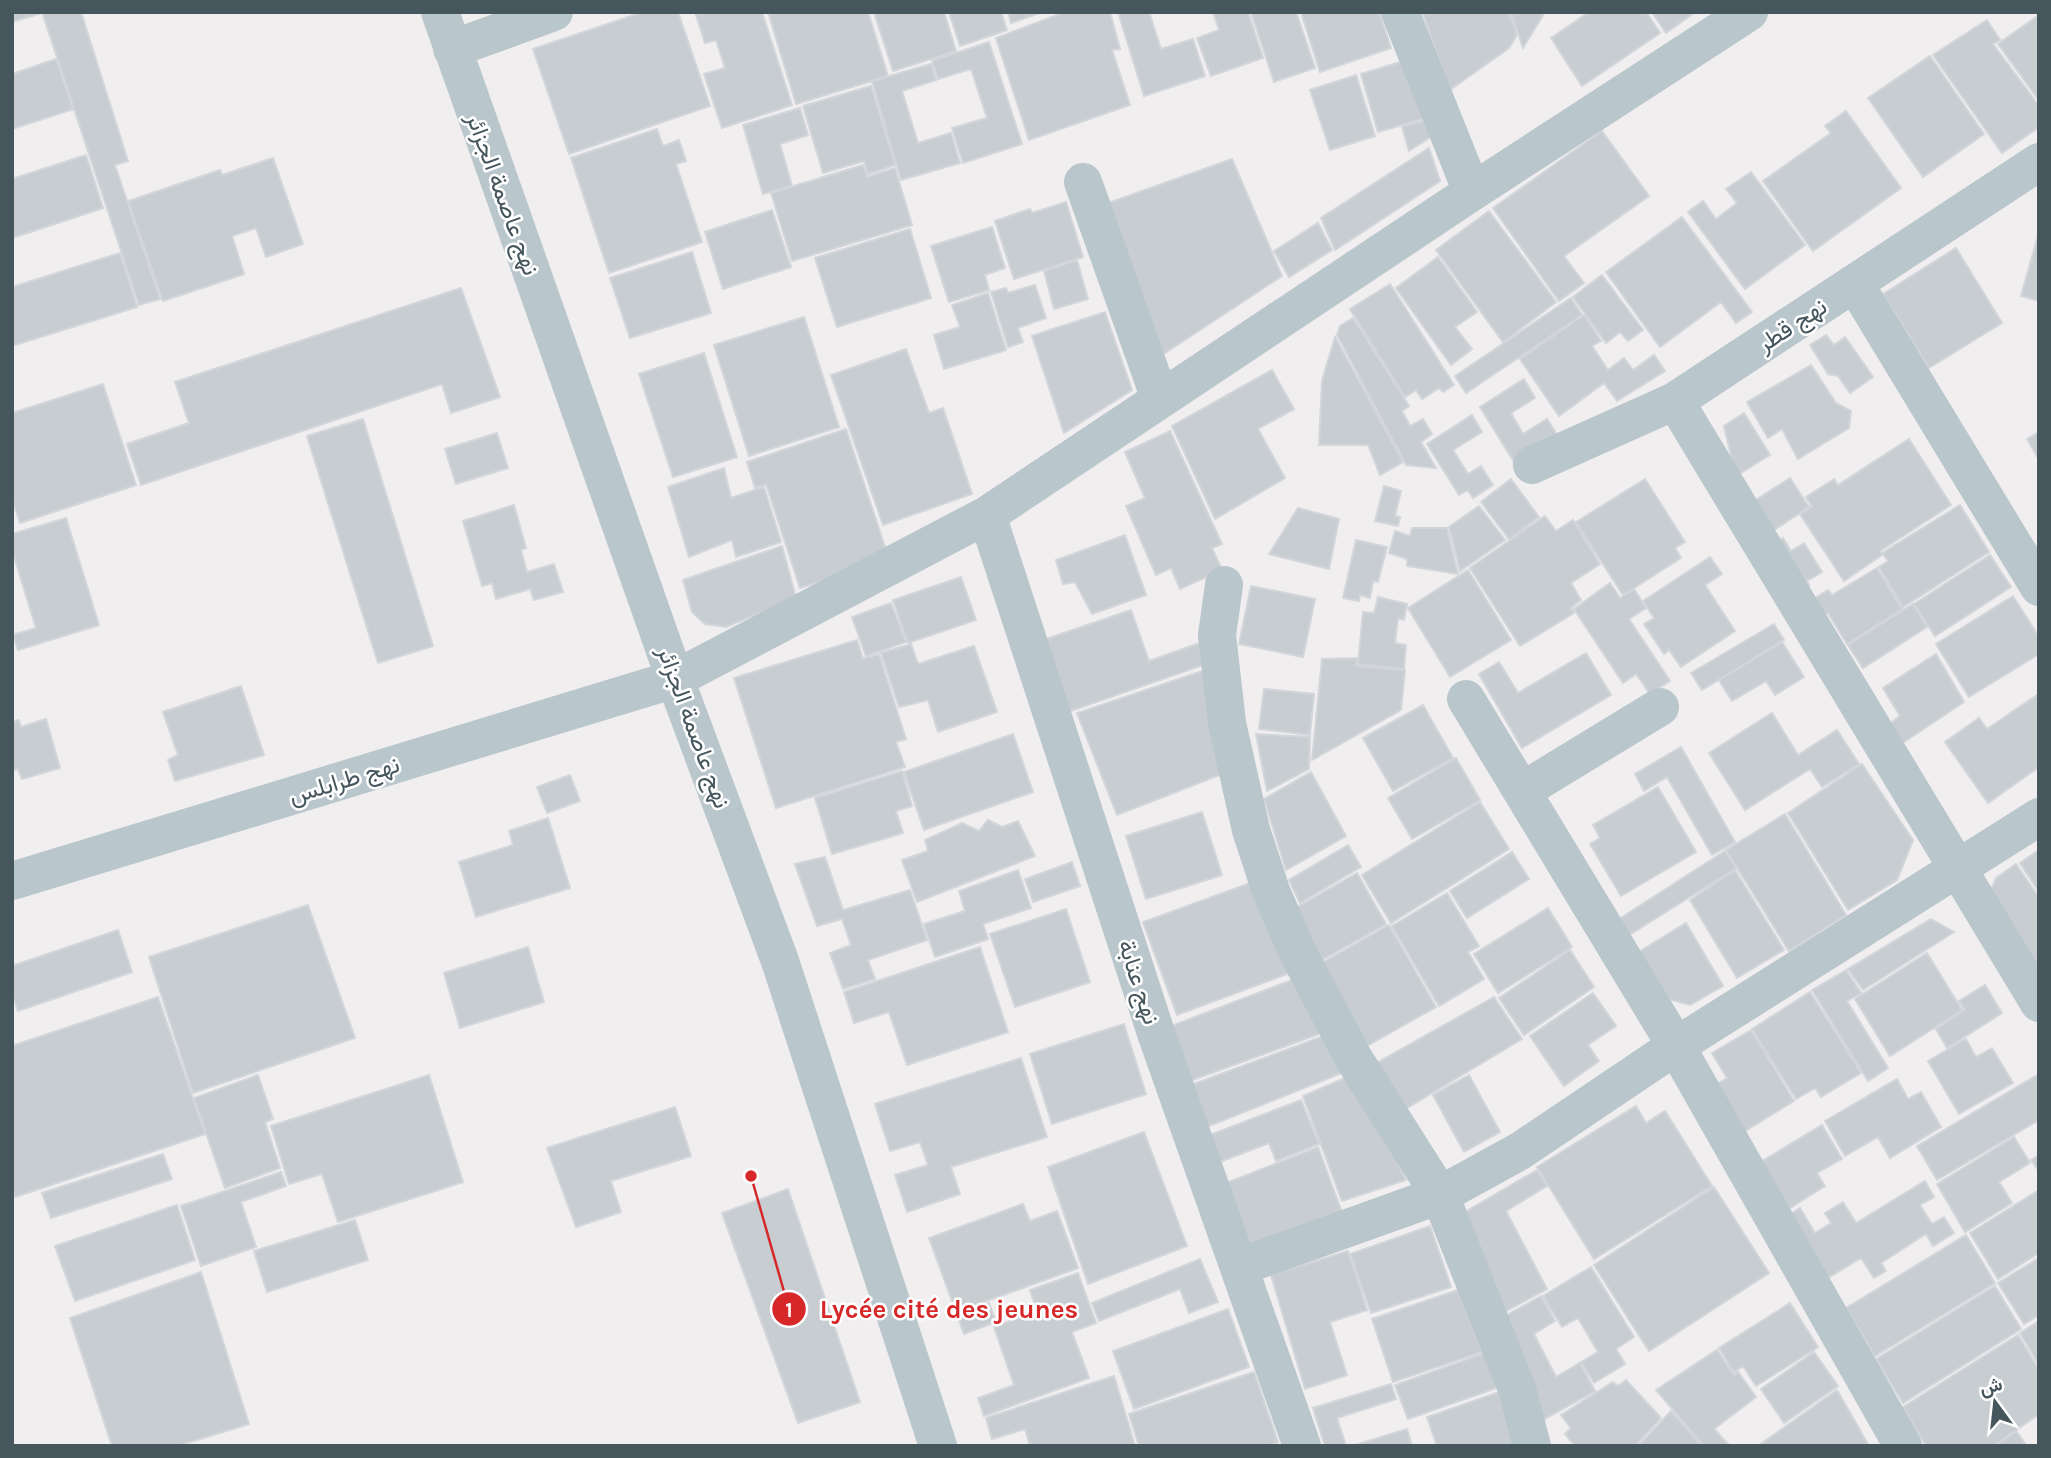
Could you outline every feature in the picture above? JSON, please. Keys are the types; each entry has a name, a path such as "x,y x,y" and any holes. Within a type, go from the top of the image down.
{"street":[{"name":"نهج عاصمة الجزائر","path":"440,12 676,679 780,961 939,1446"},
{"path":"452,49 554,12"},
{"path":"1400,12 1472,192"},
{"name":"نهج طرابلس","path":"12,881 676,679 987,515 1472,192 1749,12"},
{"name":"نهج قطر","path":"1532,465 1675,401 2039,162"},
{"path":"1083,182 1160,398"},
{"path":"1855,284 2039,587"},
{"path":"1675,401 2039,1003"},
{"name":"نهج عنابة","path":"987,515 1157,1037 1301,1446"},
{"path":"1224,585 1217,635 1227,723 1251,830 1270,891 1297,950 1354,1059 1440,1195 1517,1389 1532,1446"},
{"path":"1466,699 1676,1046 1903,1446"},
{"path":"1522,791 1660,707"},
{"path":"1239,1267 1440,1195 1520,1151 1676,1046 2039,817"}],"building":[{"path":"12,12 38,12 39,14 12,22"},
{"path":"42,12 81,12 128,161 115,165 160,299 139,305"},
{"path":"643,12 678,12 710,106 569,154 533,49"},
{"path":"695,12 762,12 792,105 722,128 704,74 725,68 716,40 705,43"},
{"path":"768,12 868,12 888,76 796,104"},
{"path":"874,12 944,12 956,51 893,71"},
{"path":"949,12 1001,12 1007,30 960,46"},
{"path":"1008,12 1043,12 1011,23"},
{"path":"1065,12 1110,12 1120,49 1112,50 1130,105 1029,140 996,38"},
{"path":"1118,12 1149,12 1161,49 1193,39 1205,76 1144,96"},
{"path":"1213,12 1248,12 1263,58 1211,76 1197,38 1219,30"},
{"path":"1251,12 1296,12 1315,68 1274,82"},
{"path":"1301,12 1379,12 1391,48 1320,72"},
{"path":"1509,12 1517,35 1509,48 1450,90 1423,14"},
{"path":"1511,12 1545,12 1523,48"},
{"path":"1589,12 1646,12 1660,33 1582,86 1551,38"},
{"path":"1652,12 1695,12 1666,33"},
{"path":"2039,15 2039,99 2038,99 1998,44"},
{"path":"1987,20 2000,40 1993,44 2039,106 2039,127 2002,153 1933,55"},
{"path":"989,42 1022,144 963,163 952,128 987,118 971,69 938,79 932,61"},
{"path":"1930,56 1984,134 1923,177 1868,98"},
{"path":"56,59 73,109 12,129 12,74"},
{"path":"1407,60 1426,118 1378,132 1361,74"},
{"path":"931,64 936,80 902,91 918,143 951,133 960,163 901,180 872,81"},
{"path":"1356,75 1375,136 1330,150 1310,90"},
{"path":"871,86 895,165 868,174 864,161 823,173 803,106"},
{"path":"800,108 808,135 780,144 792,186 763,194 743,125"},
{"path":"1846,111 1901,188 1813,251 1763,181 1831,133 1825,126"},
{"path":"1431,119 1435,134 1409,151 1402,127"},
{"path":"657,129 663,146 679,140 686,161 676,164 702,242 609,273 571,158"},
{"path":"1602,131 1649,196 1564,256 1584,283 1559,301 1493,208"},
{"path":"1429,148 1440,181 1335,250 1321,218"},
{"path":"86,155 103,208 12,238 12,179"},
{"path":"273,158 303,244 266,257 256,228 232,236 244,274 163,301 128,201 220,170 222,175"},
{"path":"1232,159 1282,276 1156,359 1105,204"},
{"path":"863,165 867,177 895,168 912,225 792,261 771,193"},
{"path":"1751,172 1805,245 1745,289 1688,212 1703,201 1716,219 1737,203 1726,189"},
{"path":"1066,202 1083,257 1014,279 995,221 1030,209 1032,213"},
{"path":"772,210 791,267 723,289 705,232"},
{"path":"1489,211 1556,302 1503,342 1436,250"},
{"path":"1682,217 1752,312 1736,323 1721,302 1660,347 1606,272"},
{"path":"1318,223 1332,250 1289,277 1274,251"},
{"path":"992,227 1005,268 985,275 989,290 949,302 931,246"},
{"path":"910,229 931,298 837,327 815,258"},
{"path":"2039,232 2039,301 2021,296"},
{"path":"1956,248 2002,323 1929,368 1883,294"},
{"path":"692,252 711,313 630,338 610,278"},
{"path":"120,253 137,307 12,346 12,287"},
{"path":"1438,257 1477,312 1455,327 1472,349 1451,365 1396,288"},
{"path":"1077,260 1088,299 1054,309 1044,271"},
{"path":"1602,275 1643,330 1628,341 1620,332 1606,343 1573,297"},
{"path":"1390,284 1454,385 1443,392 1439,388 1422,399 1416,390 1405,397 1350,309"},
{"path":"1035,285 1046,318 1018,328 1023,342 1008,347 991,292 1006,288 1008,293"},
{"path":"461,288 500,397 451,413 442,384 141,485 127,444 189,423 175,382"},
{"path":"988,293 1006,350 944,369 934,335 960,327 952,305"},
{"path":"1571,298 1582,315 1466,393 1455,376"},
{"path":"1105,312 1132,390 1064,433 1032,336"},
{"path":"1584,315 1601,341 1592,346 1608,370 1624,358 1633,370 1654,355 1665,371 1617,401 1604,383 1559,416 1520,359"},
{"path":"804,317 839,427 749,456 714,345"},
{"path":"1353,318 1409,406 1402,411 1410,426 1423,419 1432,434 1421,442 1436,468 1406,465 1337,335 1340,326"},
{"path":"1826,335 1834,345 1845,337 1873,377 1850,393 1838,376 1828,374 1810,345"},
{"path":"1335,337 1403,462 1380,475 1368,445 1319,445 1322,381"},
{"path":"906,349 929,413 943,408 972,494 883,525 831,375"},
{"path":"704,353 737,457 673,477 639,374"},
{"path":"1811,365 1836,403 1851,411 1849,428 1798,459 1782,429 1768,438 1747,402"},
{"path":"1272,370 1294,409 1258,429 1285,478 1215,519 1172,426"},
{"path":"1524,379 1535,398 1511,413 1523,434 1547,419 1559,438 1516,465 1480,407"},
{"path":"103,384 136,485 20,523 12,499 12,413"},
{"path":"1744,413 1770,455 1736,476 1724,426"},
{"path":"1472,415 1482,432 1453,450 1468,474 1481,466 1493,485 1473,498 1468,490 1459,495 1427,444"},
{"path":"363,419 433,646 378,663 307,436"},
{"path":"846,429 889,559 800,588 766,484 755,488 747,462"},
{"path":"1170,431 1222,544 1212,548 1222,570 1180,589 1171,568 1156,575 1126,506 1145,498 1125,452"},
{"path":"2039,432 2039,460 2027,439"},
{"path":"497,433 508,468 456,484 445,449"},
{"path":"1909,439 1951,505 1880,551 1882,555 1844,581 1800,514 1812,507 1806,497 1834,479 1838,485"},
{"path":"724,468 731,498 764,487 781,542 736,557 732,540 689,557 668,487"},
{"path":"1790,478 1809,507 1762,538 1743,508"},
{"path":"1511,479 1539,517 1509,539 1481,502"},
{"path":"1645,479 1685,542 1675,548 1681,558 1623,595 1576,522"},
{"path":"1384,486 1401,491 1395,516 1400,517 1398,526 1375,521"},
{"path":"514,505 526,548 521,550 527,572 554,564 563,592 534,600 530,589 496,599 492,583 482,586 463,521"},
{"path":"1960,505 1989,552 1903,607 1879,567 1888,561 1882,553"},
{"path":"1479,506 1505,540 1460,571 1449,527"},
{"path":"1298,508 1339,519 1329,569 1269,554"},
{"path":"1545,516 1556,531 1573,520 1600,564 1571,583 1581,600 1571,608 1574,613 1520,646 1470,568"},
{"path":"66,518 99,625 18,650 13,635 36,628 12,550 12,534"},
{"path":"1412,528 1447,528 1458,574 1407,566 1407,559 1389,553 1395,531 1410,536"},
{"path":"1125,535 1146,595 1092,614 1075,582 1063,584 1056,560"},
{"path":"1783,538 1791,551 1804,543 1822,572 1807,581 1809,585 1800,591 1771,546"},
{"path":"1356,540 1387,547 1378,582 1373,581 1370,598 1360,595 1359,601 1343,598"},
{"path":"782,546 796,598 726,627 705,624 692,612 683,580"},
{"path":"1990,555 2011,587 1935,636 1914,604"},
{"path":"1710,557 1722,574 1705,585 1735,631 1681,667 1669,650 1664,654 1644,624 1654,618 1643,601"},
{"path":"1877,568 1902,609 1847,644 1828,613 1817,619 1807,603 1828,590 1832,595"},
{"path":"1468,570 1511,640 1450,677 1408,608"},
{"path":"961,577 976,620 908,643 893,600"},
{"path":"1610,583 1620,598 1634,589 1646,608 1629,619 1670,681 1650,694 1636,674 1623,683 1574,609"},
{"path":"1251,586 1315,599 1303,657 1239,644"},
{"path":"2013,596 2039,637 2039,654 1969,697 1936,644"},
{"path":"1378,597 1407,604 1404,620 1398,618 1395,643 1406,645 1404,669 1358,664 1363,612 1374,613"},
{"path":"891,603 906,642 866,656 852,617"},
{"path":"1913,604 1927,627 1863,668 1848,645"},
{"path":"1131,610 1149,661 1208,640 1215,661 1062,714 1037,642"},
{"path":"1774,624 1784,640 1702,690 1691,673"},
{"path":"857,640 863,659 879,654 906,739 896,742 905,767 776,808 734,678"},
{"path":"1782,642 1804,677 1775,695 1766,681 1732,701 1719,680"},
{"path":"911,644 918,664 974,646 997,712 938,732 928,700 899,707 881,653"},
{"path":"1586,653 1611,695 1522,748 1479,674 1499,662 1518,693"},
{"path":"1936,654 1964,702 1895,748 1884,728 1900,716 1883,688"},
{"path":"1357,658 1356,666 1405,670 1401,710 1312,760 1322,659"},
{"path":"1205,670 1222,774 1117,815 1077,713"},
{"path":"241,686 264,755 175,781 168,760 178,755 163,712"},
{"path":"1264,689 1314,694 1310,735 1259,729"},
{"path":"2037,695 2039,767 1988,803 1945,742 1979,718 1987,729"},
{"path":"1423,705 1453,758 1393,791 1363,738"},
{"path":"1772,713 1798,755 1837,730 1859,764 1822,787 1810,769 1745,810 1709,753"},
{"path":"46,719 60,768 22,779 18,769 12,771 12,722 19,720 21,727"},
{"path":"1013,734 1033,792 924,830 904,772"},
{"path":"1256,734 1310,737 1309,769 1267,791"},
{"path":"1681,747 1735,842 1712,855 1667,777 1644,791 1635,774"},
{"path":"1456,758 1480,800 1412,839 1388,798"},
{"path":"1862,764 1913,840 1897,880 1848,910 1788,813"},
{"path":"902,771 912,806 896,811 903,833 832,854 815,798"},
{"path":"1311,772 1346,836 1286,870 1264,799"},
{"path":"570,775 580,801 547,813 537,787"},
{"path":"1658,787 1696,852 1621,896 1590,844 1600,838 1593,825"},
{"path":"1480,802 1509,849 1391,923 1362,875"},
{"path":"1202,812 1222,875 1146,899 1126,836"},
{"path":"1785,814 1846,915 1789,951 1726,850"},
{"path":"548,818 570,888 476,917 459,862 513,845 509,831"},
{"path":"988,820 1002,827 1018,821 1035,856 917,902 902,860 928,851 925,840 962,823 979,831"},
{"path":"1348,845 1361,867 1300,903 1289,880"},
{"path":"2039,850 2039,892 2020,863"},
{"path":"1725,851 1736,868 1629,935 1619,919"},
{"path":"1512,852 1529,879 1467,918 1450,891"},
{"path":"825,857 843,910 910,890 927,940 868,960 875,979 843,989 830,953 851,945 842,919 817,926 795,864"},
{"path":"1072,862 1080,886 1033,902 1025,879"},
{"path":"2016,864 2039,898 2039,981 1991,890 1996,878"},
{"path":"1018,870 1031,908 983,924 988,939 935,957 924,924 965,911 959,891"},
{"path":"1735,870 1784,950 1737,978 1690,900"},
{"path":"1357,873 1386,924 1322,960 1294,909"},
{"path":"1261,879 1295,971 1177,1015 1143,922"},
{"path":"1447,893 1479,946 1468,952 1484,979 1439,1006 1392,926"},
{"path":"308,905 355,1038 193,1093 149,957"},
{"path":"1548,908 1572,947 1498,993 1474,954"},
{"path":"1066,909 1090,982 1015,1007 990,934"},
{"path":"1931,919 1954,932 1863,990 1848,969"},
{"path":"1686,923 1723,986 1690,1005 1661,997 1637,953"},
{"path":"1389,925 1436,1007 1367,1046 1320,964"},
{"path":"118,930 132,972 18,1011 12,993 12,966"},
{"path":"528,947 544,1002 460,1028 444,973"},
{"path":"980,947 1008,1032 907,1065 889,1012 854,1023 844,992"},
{"path":"1570,950 1594,987 1524,1035 1499,998"},
{"path":"1927,953 1962,1010 1890,1056 1855,999"},
{"path":"1846,970 1861,993 1847,1001 1888,1068 1868,1081 1812,990"},
{"path":"1297,978 1322,1033 1187,1082 1166,1028"},
{"path":"1985,985 2002,1013 1947,1048 1936,1029 1965,1010 1959,1001"},
{"path":"1810,992 1861,1073 1821,1097 1815,1088 1796,1099 1752,1029"},
{"path":"1593,993 1616,1026 1588,1045 1599,1061 1564,1086 1530,1036"},
{"path":"158,997 205,1134 15,1197 12,1187 12,1046"},
{"path":"1494,997 1522,1039 1402,1111 1375,1064"},
{"path":"1124,1024 1146,1094 1052,1124 1030,1054"},
{"path":"1751,1030 1794,1101 1734,1138 1706,1091 1727,1078 1712,1053"},
{"path":"1326,1035 1342,1073 1204,1128 1188,1086"},
{"path":"1966,1039 1976,1057 1992,1048 2013,1083 1959,1114 1928,1061"},
{"path":"1021,1058 1047,1137 951,1167 960,1194 907,1212 895,1175 928,1165 920,1142 890,1151 875,1104"},
{"path":"1354,1074 1406,1180 1342,1201 1303,1096"},
{"path":"2039,1074 2039,1120 1937,1180 1917,1146"},
{"path":"258,1075 273,1119 265,1122 280,1168 225,1188 194,1098"},
{"path":"429,1075 463,1182 338,1222 322,1174 289,1184 271,1126"},
{"path":"1469,1075 1500,1132 1464,1152 1433,1095"},
{"path":"1897,1079 1908,1099 1921,1092 1941,1127 1890,1158 1878,1137 1845,1156 1825,1121"},
{"path":"1301,1100 1319,1144 1276,1161 1269,1143 1212,1165 1202,1138"},
{"path":"1636,1106 1646,1123 1665,1111 1712,1186 1594,1259 1537,1167"},
{"path":"675,1107 691,1156 611,1181 621,1212 576,1227 547,1148"},
{"path":"1822,1125 1842,1159 1817,1173 1825,1186 1787,1210 1759,1163"},
{"path":"1144,1132 1187,1246 1088,1284 1048,1167"},
{"path":"2014,1137 2030,1163 1999,1182 2012,1203 1965,1232 1937,1184"},
{"path":"1318,1147 1344,1218 1246,1255 1221,1185"},
{"path":"163,1154 172,1179 51,1218 42,1193"},
{"path":"2039,1155 2039,1171 2031,1160"},
{"path":"1537,1170 1547,1186 1506,1211 1547,1289 1493,1318 1465,1212"},
{"path":"281,1172 286,1186 241,1202 256,1247 201,1266 181,1206"},
{"path":"1925,1181 1934,1197 1920,1205 1932,1224 1944,1217 1954,1233 1933,1246 1926,1234 1881,1263 1886,1271 1874,1278 1861,1258 1823,1281 1776,1223 1800,1208 1815,1233 1831,1223 1825,1213 1843,1202 1856,1223"},
{"path":"1714,1187 1769,1273 1649,1351 1594,1265"},
{"path":"788,1189 860,1402 798,1423 722,1213"},
{"path":"2039,1190 2039,1253 1998,1279 1970,1233"},
{"path":"1023,1204 1030,1221 1057,1211 1078,1268 956,1312 929,1238"},
{"path":"177,1205 195,1260 75,1301 55,1246"},
{"path":"355,1220 368,1260 267,1292 254,1251"},
{"path":"1430,1226 1451,1287 1371,1313 1350,1254"},
{"path":"1966,1235 1995,1283 1875,1356 1846,1308"},
{"path":"1348,1251 1367,1310 1330,1322 1347,1375 1305,1389 1271,1275"},
{"path":"2039,1258 2039,1315 2024,1324 1998,1283"},
{"path":"1200,1259 1218,1302 1189,1313 1180,1289 1099,1321 1092,1303"},
{"path":"1591,1267 1634,1337 1616,1349 1625,1364 1594,1383 1581,1362 1598,1352 1578,1318 1562,1327 1543,1296"},
{"path":"201,1272 249,1424 177,1446 112,1446 70,1318"},
{"path":"1078,1273 1096,1323 1072,1332 1089,1378 984,1416 978,1398 1014,1385 994,1327 1037,1311 1030,1290"},
{"path":"1995,1286 2021,1329 1903,1403 1876,1359"},
{"path":"1458,1290 1482,1352 1393,1382 1372,1319"},
{"path":"1541,1296 1555,1321 1534,1334 1556,1377 1580,1363 1595,1391 1539,1422 1493,1323"},
{"path":"989,1303 996,1322 964,1334 957,1315"},
{"path":"1790,1303 1818,1347 1756,1386 1743,1366 1734,1372 1719,1348"},
{"path":"1228,1309 1249,1367 1134,1409 1113,1351"},
{"path":"2039,1321 2039,1365 2020,1333"},
{"path":"2018,1335 2039,1370 2039,1414 1994,1446 1926,1446 1903,1407"},
{"path":"1717,1350 1734,1375 1738,1372 1756,1397 1714,1429 1730,1446 1704,1446 1656,1390"},
{"path":"1814,1352 1838,1386 1784,1423 1761,1389"},
{"path":"1485,1353 1497,1388 1408,1419 1395,1385"},
{"path":"1254,1372 1278,1442 1266,1446 1139,1446 1129,1414"},
{"path":"1114,1376 1135,1446 1030,1446 1025,1429 992,1439 986,1418"},
{"path":"1626,1380 1661,1418 1635,1446 1575,1446 1565,1434 1571,1428 1561,1415 1613,1382 1618,1386"},
{"path":"1391,1384 1396,1399 1337,1418 1346,1446 1325,1446 1313,1408"},
{"path":"1837,1390 1869,1446 1758,1446"},
{"path":"1499,1392 1518,1446 1437,1446 1427,1417"},
{"path":"1671,1411 1702,1446 1638,1446"},
{"path":"1407,1429 1412,1446 1352,1446"},
{"path":"2016,1431 2027,1446 1996,1446"}],"place":[{"name":"Lycée cité des jeunes","path":"751,1176"}]}
